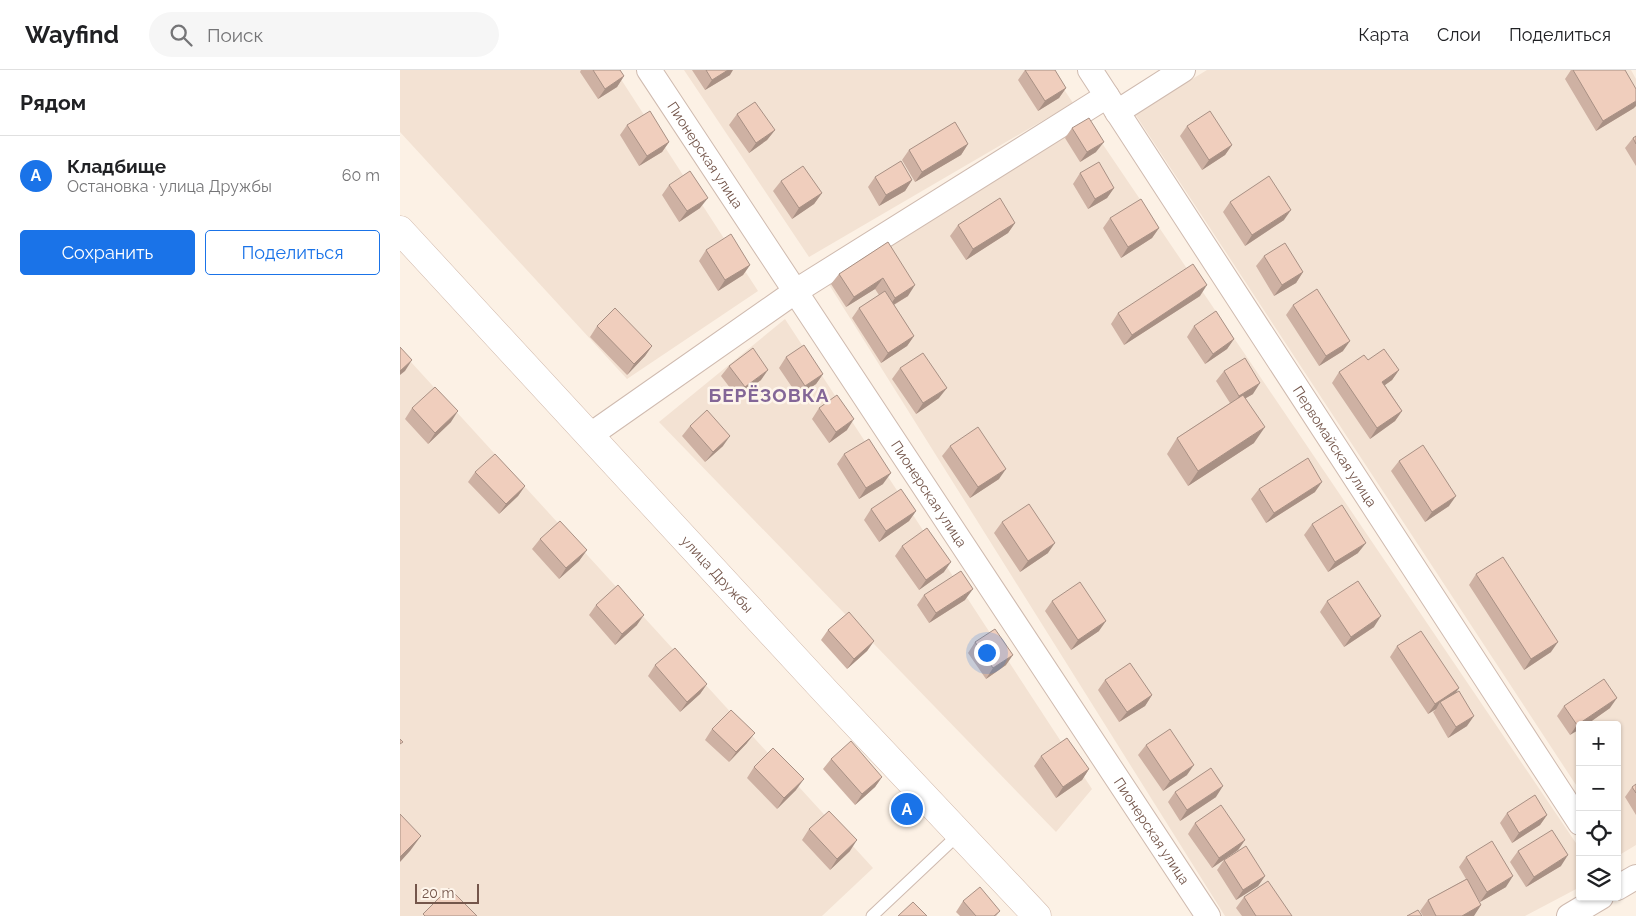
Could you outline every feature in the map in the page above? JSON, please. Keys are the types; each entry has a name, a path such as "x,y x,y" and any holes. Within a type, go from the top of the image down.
{"main road":[{"name":"улица Дружбы","path":"400,230 589,436 1037,916"}],"street":[{"name":"Пионерская улица","path":"649,70 1208,916"},
{"name":"Первомайская улица","path":"1090,70 1576,817"},
{"path":"589,436 796,291 1112,104 1183,70"},
{"path":"1569,916 1594,901"}],"lane":[{"path":"872,916 959,834"}],"shaded area":[{"path":"400,70 615,70 758,291 627,379 400,132"},
{"path":"684,70 1051,70 1073,103 809,257"},
{"path":"1207,70 1631,70 1636,79 1636,845 1621,854 1621,721 1576,721 1576,785 1135,114"},
{"path":"1087,121 1576,843 1576,889 1525,916 1225,916 828,283"},
{"path":"785,319 1092,789 1056,832 659,422"},
{"path":"400,350 873,868 822,916 400,916"}],"building":[{"path":"593,70 620,70 624,76 605,89"},
{"path":"706,70 728,70 712,80"},
{"path":"1025,70 1055,70 1066,88 1045,101"},
{"path":"1573,70 1625,70 1636,89 1636,101 1603,121"},
{"path":"755,102 775,130 756,143 737,114"},
{"path":"650,111 669,142 647,156 627,125"},
{"path":"1210,111 1232,145 1209,160 1187,126"},
{"path":"1089,118 1104,142 1087,152 1072,128"},
{"path":"955,122 968,144 922,172 909,150"},
{"path":"901,161 912,180 886,195 875,177"},
{"path":"1099,162 1114,188 1095,199 1080,173"},
{"path":"803,166 822,193 799,208 781,181"},
{"path":"690,171 708,198 687,211 669,185"},
{"path":"1269,176 1291,210 1252,235 1230,202"},
{"path":"1000,198 1015,223 973,249 958,225"},
{"path":"1141,199 1159,228 1128,247 1110,218"},
{"path":"731,234 750,265 725,280 706,250"},
{"path":"888,242 915,285 895,298 883,278 854,297 839,274"},
{"path":"1285,243 1303,272 1282,285 1264,256"},
{"path":"1193,264 1207,285 1132,335 1118,313"},
{"path":"1317,289 1350,341 1326,356 1293,305"},
{"path":"885,291 914,336 888,353 859,308"},
{"path":"615,308 652,346 634,364 597,326"},
{"path":"1216,311 1234,339 1213,354 1194,326"},
{"path":"804,345 823,374 805,386 786,357"},
{"path":"400,347 412,360 400,371"},
{"path":"753,348 768,370 745,387 729,366"},
{"path":"1384,349 1399,370 1382,382 1402,411 1377,428 1339,372 1364,355 1368,360"},
{"path":"923,353 947,388 923,403 900,368"},
{"path":"1245,358 1260,383 1239,396 1224,371"},
{"path":"435,387 458,411 435,433 412,408"},
{"path":"837,395 854,419 836,432 819,408"},
{"path":"1243,395 1265,427 1198,471 1177,438"},
{"path":"707,410 730,436 713,452 690,426"},
{"path":"978,427 1006,469 978,487 950,446"},
{"path":"869,439 891,473 866,488 844,454"},
{"path":"1423,445 1456,496 1432,512 1399,461"},
{"path":"495,454 525,486 506,504 475,472"},
{"path":"1308,458 1322,482 1274,513 1259,489"},
{"path":"901,489 916,511 886,531 871,509"},
{"path":"1029,504 1055,543 1028,561 1002,522"},
{"path":"1342,505 1366,543 1335,562 1312,524"},
{"path":"560,521 587,550 566,568 540,539"},
{"path":"927,528 951,562 926,580 902,546"},
{"path":"1503,557 1558,642 1531,659 1476,574"},
{"path":"961,571 973,589 936,613 924,595"},
{"path":"1358,581 1381,616 1351,637 1327,601"},
{"path":"1080,582 1106,621 1078,640 1052,601"},
{"path":"618,585 644,615 622,634 596,605"},
{"path":"849,612 874,641 854,659 828,630"},
{"path":"995,629 1013,655 993,668 975,642"},
{"path":"1421,631 1459,688 1435,704 1397,646"},
{"path":"675,648 707,684 687,702 655,665"},
{"path":"1130,663 1152,695 1127,712 1105,680"},
{"path":"1604,679 1617,698 1583,721 1576,721 1576,724 1564,706"},
{"path":"1459,691 1474,716 1456,727 1440,702"},
{"path":"731,710 755,733 736,752 712,729"},
{"path":"1170,729 1194,765 1170,781 1146,745"},
{"path":"1067,738 1089,769 1063,787 1041,756"},
{"path":"851,741 882,777 862,794 831,759"},
{"path":"773,748 804,779 784,798 754,767"},
{"path":"1211,768 1223,786 1187,810 1175,792"},
{"path":"1636,784 1636,793 1632,787"},
{"path":"1535,795 1547,815 1519,833 1507,813"},
{"path":"1221,805 1245,840 1219,858 1195,823"},
{"path":"829,811 857,840 837,859 809,829"},
{"path":"400,814 421,836 400,857"},
{"path":"1552,830 1568,855 1534,877 1518,851"},
{"path":"1492,841 1513,876 1487,892 1466,857"},
{"path":"1246,846 1265,876 1243,890 1224,860"},
{"path":"1467,879 1481,905 1462,916 1436,916 1428,900"},
{"path":"1268,881 1292,916 1256,916 1244,897"},
{"path":"980,887 1000,911 994,916 976,916 963,901"},
{"path":"449,888 477,916 425,916 423,914"},
{"path":"913,902 927,916 898,916"},
{"path":"1418,910 1422,916 1407,916"}],"place":[{"name":"Кладбище","path":"907,809"}],"district":[{"name":"БЕРЁЗОВКА","path":"769,395"}]}
